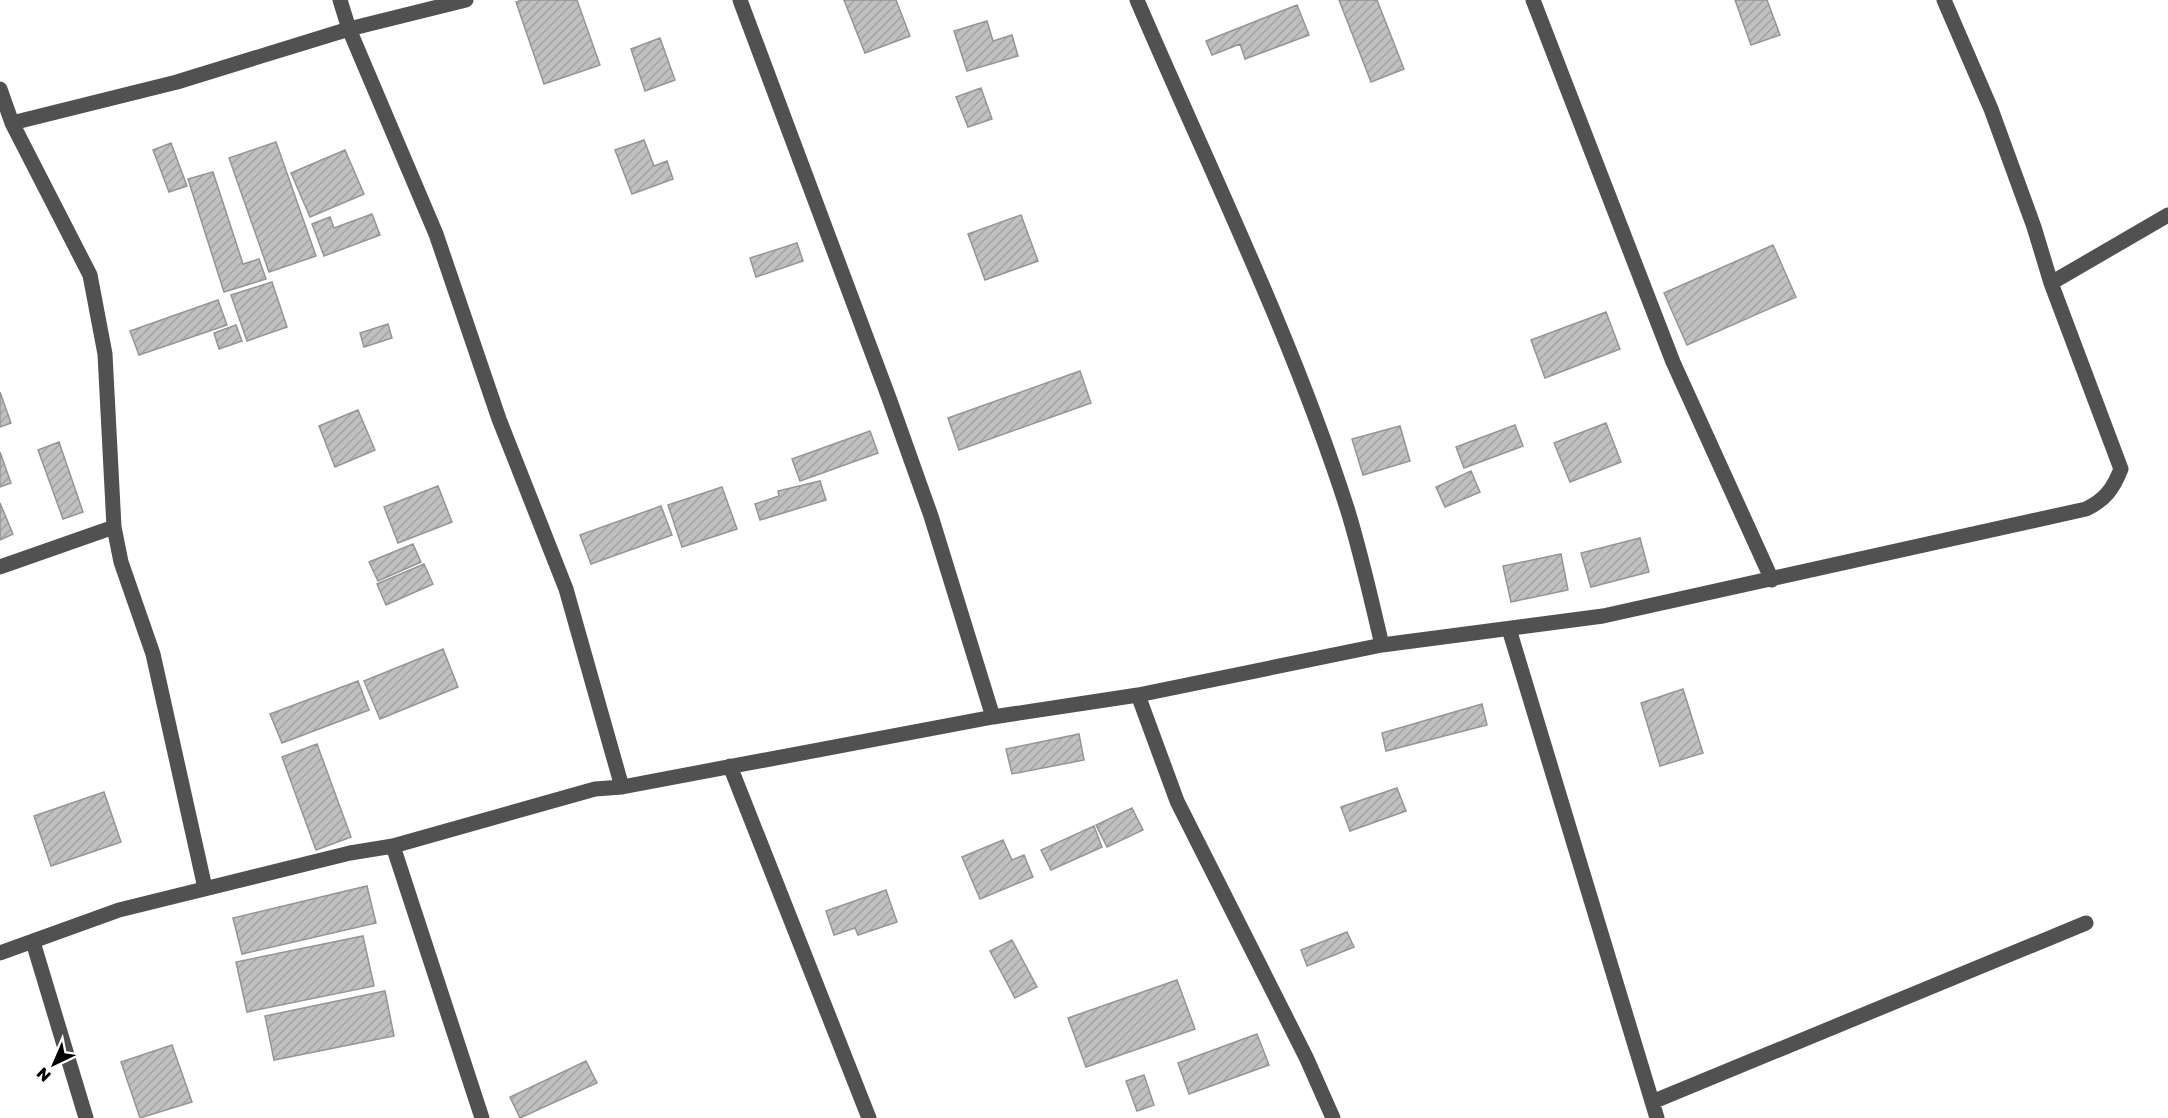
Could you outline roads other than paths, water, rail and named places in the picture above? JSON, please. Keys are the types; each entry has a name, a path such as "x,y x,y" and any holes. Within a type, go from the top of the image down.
{"street":[{"path":"340,0 349,29 436,234 499,419 566,589 622,787"},
{"path":"12,123 177,82 349,29 466,0"},
{"path":"740,0 901,430 931,516 993,717"},
{"path":"1137,0 1277,322 1330,459 1348,510 1382,645"},
{"path":"1533,0 1673,362 1772,580"},
{"path":"0,953 119,910 350,853 393,846 595,789 622,787 993,717 1138,695 1382,645 1603,616 2086,509 2102,501 2115,485 2121,469 2051,283 1991,109 1944,0"},
{"path":"0,89 12,123 90,275 105,354 114,526 121,561 153,654 205,888"},
{"path":"2051,283 2168,216"},
{"path":"0,567 114,526"},
{"path":"1509,628 1657,1118"},
{"path":"1138,695 1177,801 1206,863 1306,1057 1333,1118"},
{"path":"730,766 869,1118"},
{"path":"393,846 482,1118"},
{"path":"1652,1102 2086,923"},
{"path":"33,942 86,1118"}]}
